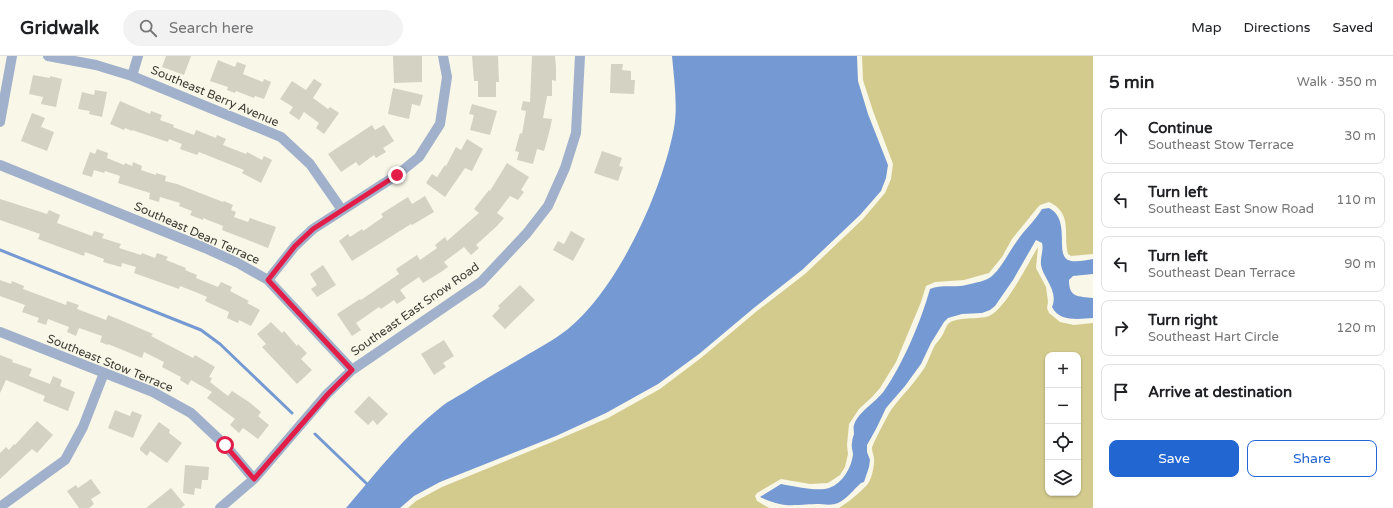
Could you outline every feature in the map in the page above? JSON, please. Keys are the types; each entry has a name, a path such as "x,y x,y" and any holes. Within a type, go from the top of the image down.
{"street":[{"path":"0,122 12,56"},
{"name":"Southeast Berry Avenue","path":"48,56 96,65 132,76 281,137 310,164 342,210"},
{"path":"132,76 138,56"},
{"path":"268,280 295,246 313,229 397,175 419,157 440,124 447,77 443,56"},
{"name":"Southeast East Snow Road","path":"220,508 254,479 328,394 352,370 481,282 527,233 548,206 565,168 576,133 581,62 580,56"},
{"name":"Southeast Dean Terrace","path":"0,166 205,248 238,263 268,280 352,370"},
{"name":"Southeast Stow Terrace","path":"0,332 153,392 191,413 225,445 254,479"},
{"path":"0,508 65,460 83,428 104,373"}],"shaded area":[{"path":"862,56 1093,56 1093,254 1071,256 1068,254 1066,225 1064,218 1057,207 1049,202 1038,207 1012,239 1002,257 989,273 964,280 935,282 926,286 921,302 896,362 880,388 859,409 849,424 847,445 848,454 845,467 840,475 828,483 810,484 781,479 757,493 755,496 757,501 769,508 408,508 416,501 442,487 608,418 660,389 805,274 863,219 885,193 891,179 893,164 863,80"},
{"path":"1038,247 1036,268 1046,287 1048,302 1047,308 1049,313 1060,322 1074,325 1093,323 1093,508 839,508 854,497 868,483 874,465 872,448 877,435 891,410 925,367 935,345 942,336 948,324 956,320 989,316 996,312 1023,274"}],"water":[{"path":"672,56 857,56 858,81 868,114 888,165 886,178 881,191 860,215 802,270 699,354 658,384 606,413 556,436 440,482 414,496 400,508 346,508 391,455 428,418 450,401 563,333 586,311 604,289 635,237 659,181 668,153 674,128 676,111"},
{"path":"1049,208 1056,213 1059,220 1064,256 1068,260 1073,261 1093,259 1093,274 1073,276 1069,280 1069,286 1075,295 1093,298 1093,318 1070,318 1059,315 1055,312 1052,307 1054,296 1041,265 1043,248 1042,243 1036,240 1013,280 995,306 982,313 962,314 948,318 944,322 931,343 921,364 886,408 867,445 867,452 870,460 864,482 838,503 827,505 788,505 775,503 760,497 781,484 805,488 825,489 834,486 842,479 846,474 852,460 852,440 856,420 863,411 884,391 898,368 922,315 930,289 962,286 990,278 1042,209"}],"building":[{"path":"166,56 191,56 184,75 162,67"},
{"path":"393,56 422,56 422,82 394,83"},
{"path":"472,56 498,56 499,82 496,82 496,97 478,97 478,81 474,81"},
{"path":"532,56 555,56 556,68 556,81 552,80 552,96 547,96 543,118 552,119 550,129 544,151 537,149 533,164 517,160 519,152 515,151 520,133 522,134 526,111 521,110 523,101 530,102"},
{"path":"218,60 235,67 237,62 246,65 243,74 263,82 264,79 271,82 264,99 255,96 254,98 236,91 235,93 227,90 228,87 210,81"},
{"path":"611,64 623,64 622,70 631,71 631,80 635,80 634,94 610,93"},
{"path":"33,75 50,78 50,76 62,79 56,107 41,104 43,97 29,94"},
{"path":"314,79 322,84 313,98 328,109 330,107 339,113 324,134 316,128 319,123 304,112 299,120 289,113 293,107 280,99 292,81 306,90"},
{"path":"393,88 423,95 420,106 412,104 409,119 388,114"},
{"path":"95,90 107,92 102,117 89,114 90,111 78,109 82,92 94,95"},
{"path":"120,101 150,114 151,111 162,115 160,120 174,125 173,127 194,135 196,130 216,138 217,135 226,139 223,145 246,154 247,152 262,160 264,156 272,160 261,183 242,173 244,170 199,152 197,155 180,149 182,144 169,139 168,142 125,128 124,130 110,124"},
{"path":"472,104 497,111 490,135 470,130 474,115 469,114"},
{"path":"32,113 45,118 41,127 54,132 47,151 21,141"},
{"path":"372,125 375,130 384,125 394,141 383,148 386,152 376,158 374,155 359,166 356,162 341,172 328,154"},
{"path":"467,139 483,149 472,171 465,168 445,197 426,183 432,174 437,177 445,165 446,166 456,147 461,150"},
{"path":"97,149 108,153 107,158 124,165 125,163 132,166 133,162 142,166 141,170 156,175 156,173 166,176 165,181 233,205 231,210 236,212 234,217 248,222 250,218 276,227 268,248 222,230 223,226 203,218 203,220 190,215 192,211 179,206 180,203 160,197 159,202 149,199 150,193 118,183 120,176 105,171 104,173 94,170 92,177 82,174 90,152 95,154"},
{"path":"602,151 622,158 619,166 623,167 618,181 594,173"},
{"path":"507,163 529,177 521,190 524,192 518,200 510,196 497,213 504,218 476,245 479,248 471,255 464,247 444,262 448,267 441,272 423,283 419,277 400,290 406,298 397,304 394,300 381,309 379,307 356,323 361,330 352,336 337,314 360,299 361,300 399,274 396,269 417,255 420,260 437,248 435,245 445,237 447,241 479,213 474,209 489,190 490,191"},
{"path":"425,196 434,212 412,225 411,224 352,261 339,241 348,234 350,237 362,229 363,231 383,217 381,214 408,197 412,204"},
{"path":"0,199 47,214 49,210 60,215 57,223 92,236 94,231 104,234 102,238 121,244 119,248 141,255 142,253 155,258 157,253 168,257 166,260 186,268 185,270 197,275 196,278 218,287 221,282 232,287 230,291 249,301 247,303 260,310 251,326 239,320 238,323 227,318 229,312 205,301 207,297 198,293 180,286 179,289 134,273 136,267 122,263 121,267 103,262 104,259 85,252 84,256 38,239 40,234 0,220"},
{"path":"571,231 585,239 573,261 553,250 558,241 564,244"},
{"path":"323,265 336,285 317,297 311,289 317,285 310,274"},
{"path":"0,280 11,284 12,281 24,286 23,289 66,305 67,301 79,305 77,309 106,320 108,315 153,334 151,336 193,358 195,355 215,367 209,377 212,378 210,382 228,396 232,391 249,402 261,412 258,416 269,425 258,439 243,428 239,433 230,425 235,419 207,398 212,392 191,380 188,385 180,380 181,377 162,367 164,362 144,352 142,358 100,342 102,336 79,328 76,336 67,332 69,327 48,319 46,325 37,322 39,318 22,312 25,305 0,296"},
{"path":"520,285 535,300 505,329 492,316 500,308 498,306"},
{"path":"271,322 282,333 284,331 297,346 298,344 307,353 301,359 312,370 297,384 262,347 266,344 257,334"},
{"path":"444,340 454,356 443,363 446,367 434,375 421,354"},
{"path":"0,355 13,360 12,362 32,369 29,376 50,384 53,376 62,380 60,386 75,392 68,411 43,401 45,396 6,380 0,393"},
{"path":"369,396 388,414 377,425 373,420 368,425 354,412"},
{"path":"115,410 130,416 132,411 142,415 133,438 108,428"},
{"path":"37,421 53,435 37,453 32,449 0,479 0,453 6,447 9,450 14,444 15,445"},
{"path":"159,422 170,430 169,433 182,443 167,463 150,451 147,456 140,450"},
{"path":"185,465 209,467 208,480 202,480 201,489 195,488 194,495 183,493"},
{"path":"91,479 101,493 91,499 94,504 89,508 79,508 67,491 76,485 78,488"},
{"path":"171,488 185,505 181,508 146,508"}],"waterway":[{"path":"0,250 201,330 220,344 292,413"},
{"path":"315,434 367,484"}],"route":[{"path":"225,445 254,479 328,394 352,370 268,280 295,246 313,229 397,175"}]}
